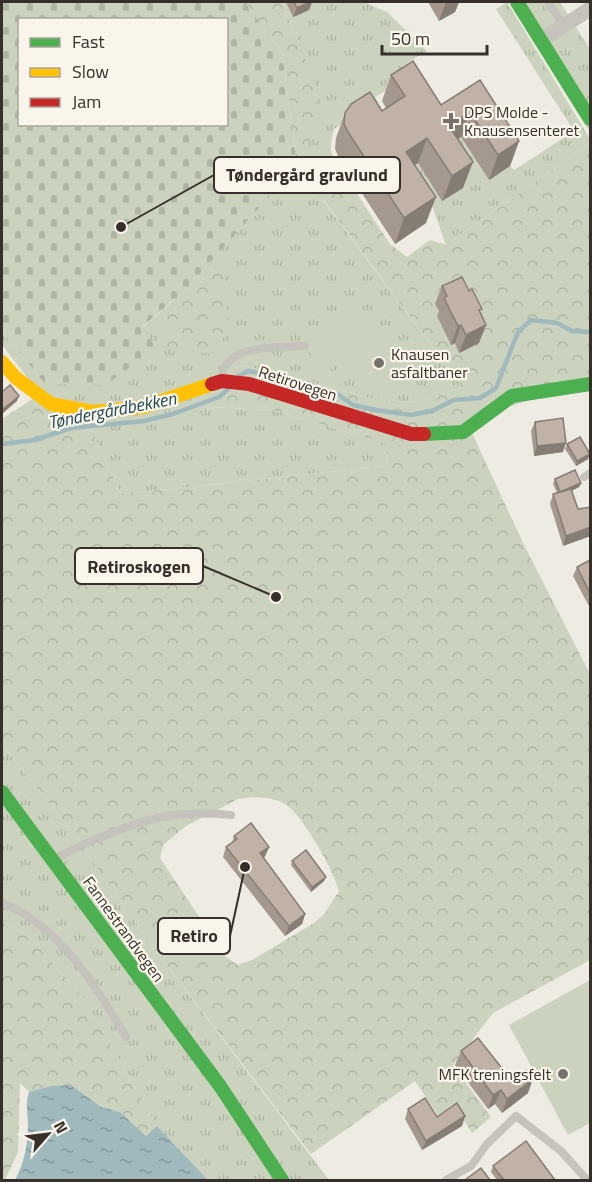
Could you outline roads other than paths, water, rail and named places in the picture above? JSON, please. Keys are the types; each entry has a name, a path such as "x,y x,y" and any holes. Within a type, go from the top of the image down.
{"main road":[{"path":"517,2 591,119"},
{"name":"Retirovegen","path":"2,362 16,378 51,404 93,412 144,407 222,381 249,384 411,434 437,435 463,432 512,396 591,384"},
{"name":"Fannestrandvegen","path":"2,792 220,1086 297,1180"},
{"name":"Fannestrandvegen","path":"220,1086 282,1180"}],"street":[{"path":"542,40 591,9"}],"lane":[{"path":"548,2 563,26"},
{"path":"222,381 223,367 227,362 252,350 262,347 305,346"},
{"path":"54,861 78,846 159,816 194,812 231,815"},
{"path":"2,903 37,922 70,955 99,990 126,1037"},
{"path":"446,1180 471,1166 487,1144 516,1116 561,1151 587,1180"}],"water":[{"path":"71,1085 101,1107 120,1112 146,1136 157,1126 208,1180 15,1180 26,1147 29,1092 51,1086"}],"waterway":[{"name":"Tøndergårdbekken","path":"239,376 248,371 288,384 306,383 337,394 353,405 411,415 432,411 454,400 480,398 496,388 518,332 531,320 557,323 572,331 590,332"},
{"name":"Tøndergårdbekken","path":"2,444 35,440 71,428 144,421 173,414 219,397 228,389"}],"place":[{"name":"DPS Molde - Knausensenteret","path":"451,121"},
{"name":"Tøndergård gravlund","path":"121,227"},
{"name":"Knausen asfaltbaner","path":"379,363"},
{"name":"Retiroskogen","path":"276,597"},
{"name":"Retiro","path":"245,867"},
{"name":"MFK treningsfelt","path":"563,1074"}]}
